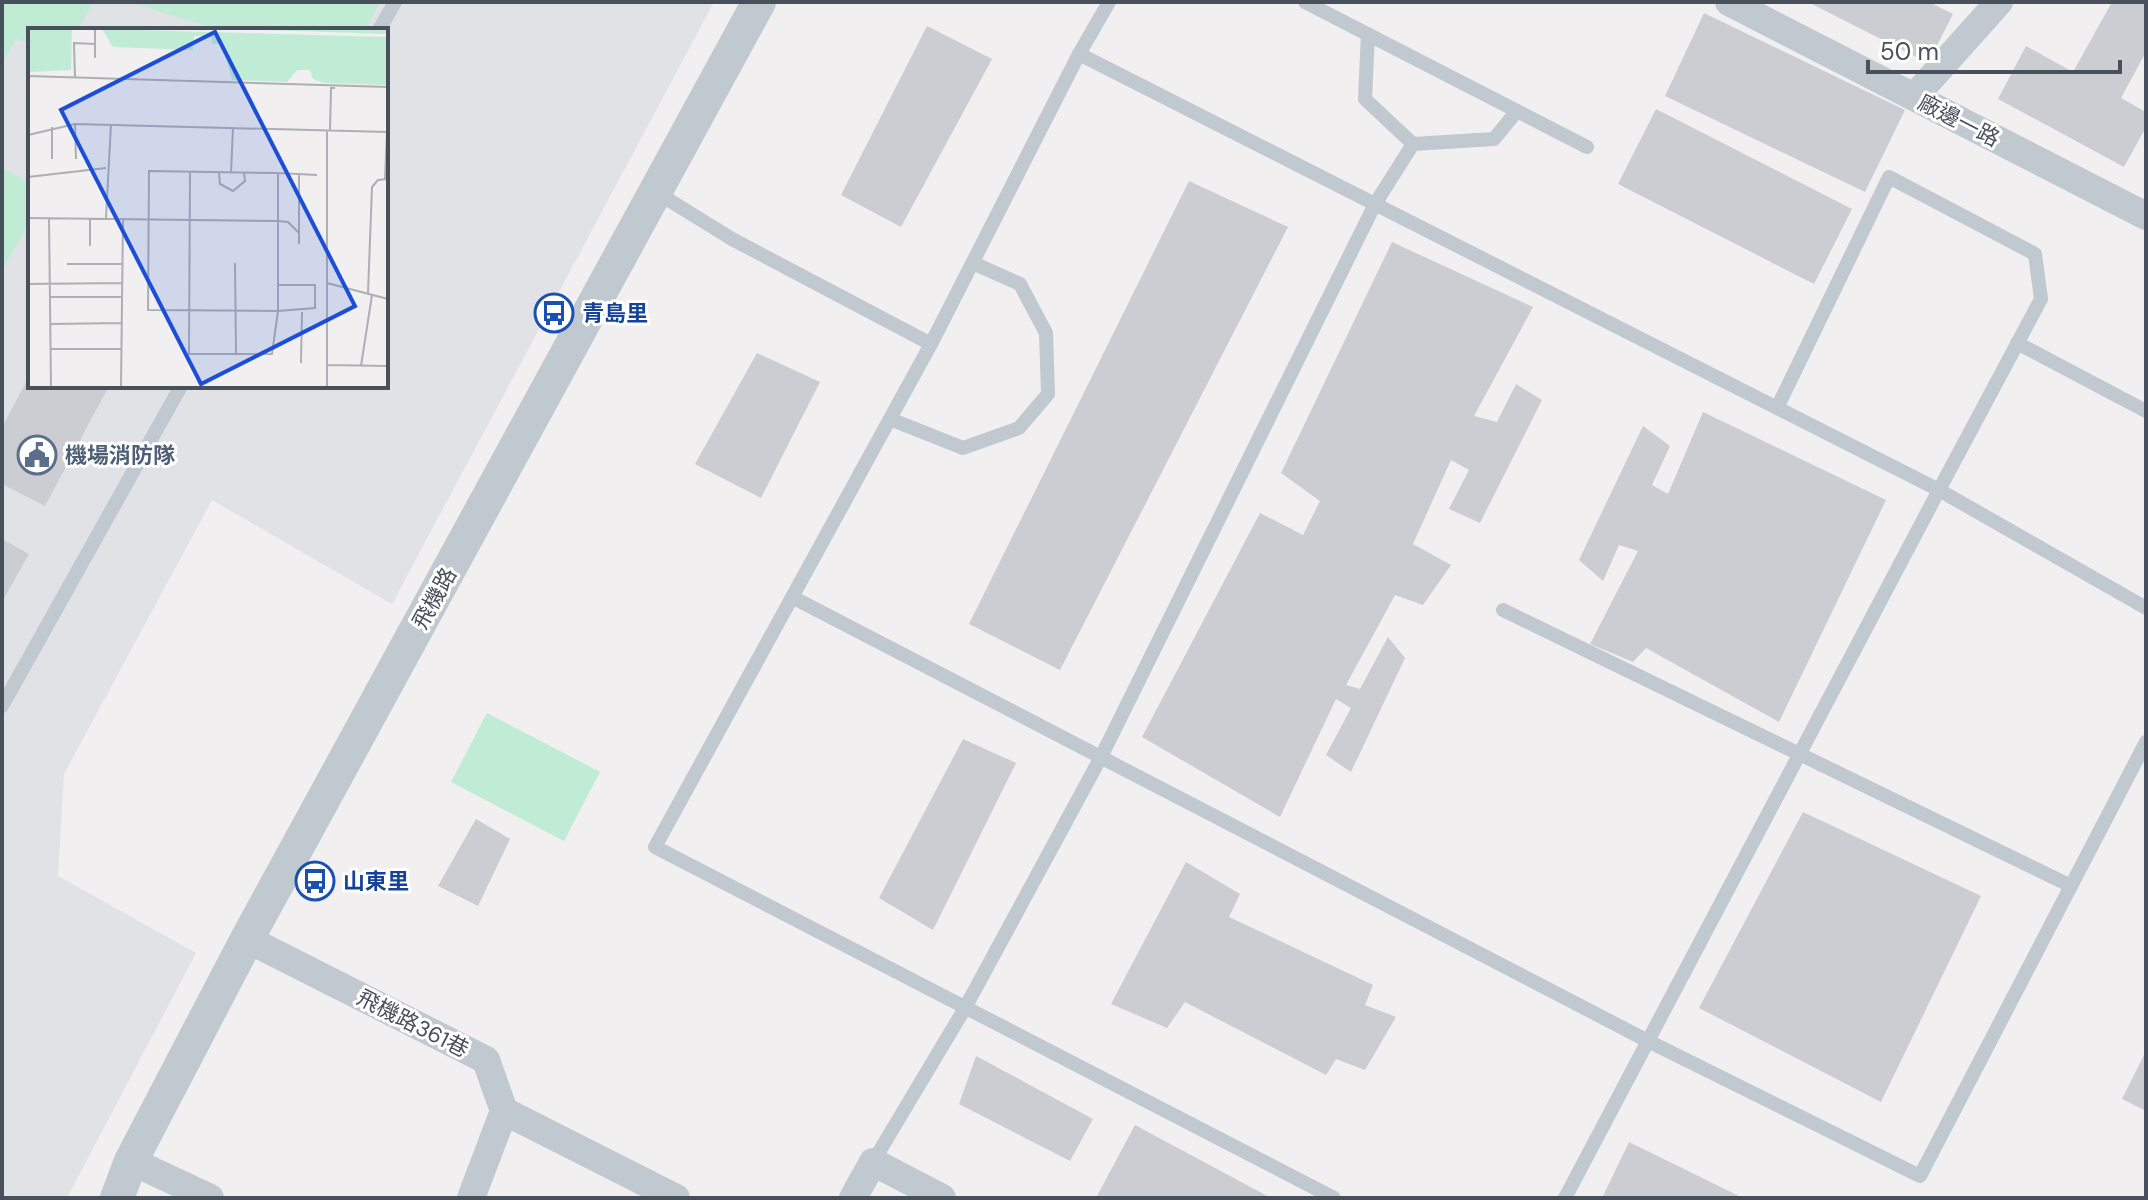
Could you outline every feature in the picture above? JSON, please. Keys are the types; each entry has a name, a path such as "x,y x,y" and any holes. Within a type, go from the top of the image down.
{"street":[{"name":"飛機路","path":"117,1198 131,1161 247,939 759,2"},
{"name":"廠邊一路","path":"1729,2 2146,216"},
{"path":"1914,97 1999,2"},
{"name":"飛機路361巷","path":"247,939 486,1060 504,1111"},
{"path":"471,1198 504,1111 676,1198"},
{"path":"131,1161 210,1198"},
{"path":"853,1198 873,1162 942,1198"}],"lane":[{"path":"380,28 395,2"},
{"path":"1109,2 1079,54 931,344 655,847 1334,1198"},
{"path":"1305,2 1587,147"},
{"path":"1368,34 1365,99 1413,144 1494,139 1517,111"},
{"path":"1079,54 1939,490 2146,608"},
{"path":"873,1162 965,1008 1101,757 1375,204 1413,144"},
{"path":"1565,1198 2041,299 2035,254 1889,177 1777,408"},
{"path":"656,192 732,239 931,344"},
{"path":"890,419 963,448 1019,428 1048,394 1046,333 1020,284 973,263"},
{"path":"2017,343 2146,411"},
{"path":"2,706 180,388"},
{"path":"792,597 1648,1041 1920,1176 2146,742"},
{"path":"1503,610 2071,886"}],"shaded area":[{"path":"2,2 714,2 392,604 212,500 64,774 58,876 196,953 67,1198 2,1198"}],"green space":[{"path":"2,2 93,2 79,28 28,28 28,43 16,39 2,64"},
{"path":"129,2 380,2 366,28 213,28"},
{"path":"2,168 28,182 28,225 2,271"},
{"path":"487,713 600,772 564,841 451,782"}],"building":[{"path":"1808,2 1929,2 1953,14 1928,63"},
{"path":"2112,2 2146,2 2146,52 2121,98 2146,112 2146,127 2124,167 1998,99 2026,46 2073,72"},
{"path":"1704,13 1905,110 1865,192 1665,96"},
{"path":"927,26 992,59 901,227 841,195"},
{"path":"1656,109 1852,209 1814,284 1618,184"},
{"path":"1189,181 1288,227 1060,670 969,624"},
{"path":"1392,242 1533,307 1474,416 1497,422 1516,384 1542,400 1480,523 1449,509 1469,470 1451,460 1413,544 1451,565 1423,605 1395,595 1346,685 1360,689 1388,637 1405,658 1351,772 1326,755 1351,708 1336,699 1280,817 1142,737 1260,513 1303,535 1320,501 1281,473"},
{"path":"757,353 820,382 761,498 695,464"},
{"name":"機場消防隊","path":"28,379 28,388 108,388 45,506 2,484 2,427"},
{"path":"1703,412 1886,500 1779,722 1646,648 1633,662 1590,644 1638,551 1619,545 1603,581 1579,560 1643,426 1670,446 1652,485 1668,494"},
{"path":"2,539 29,554 2,602"},
{"path":"963,739 1016,763 933,930 879,898"},
{"path":"1803,812 1981,896 1881,1102 1699,1008"},
{"path":"476,819 510,839 478,906 438,886"},
{"path":"1186,862 1240,894 1229,917 1373,985 1365,1005 1396,1017 1365,1070 1336,1059 1326,1075 1185,1002 1167,1028 1111,1004"},
{"path":"2146,1051 2146,1111 2122,1099"},
{"path":"976,1056 1093,1119 1070,1161 959,1104"},
{"path":"1135,1125 1271,1198 1096,1198"},
{"path":"1629,1142 1743,1198 1602,1198"}],"place":[{"name":"青島里","path":"554,313"},
{"name":"機場消防隊","path":"37,455"},
{"name":"山東里","path":"315,881"}]}
